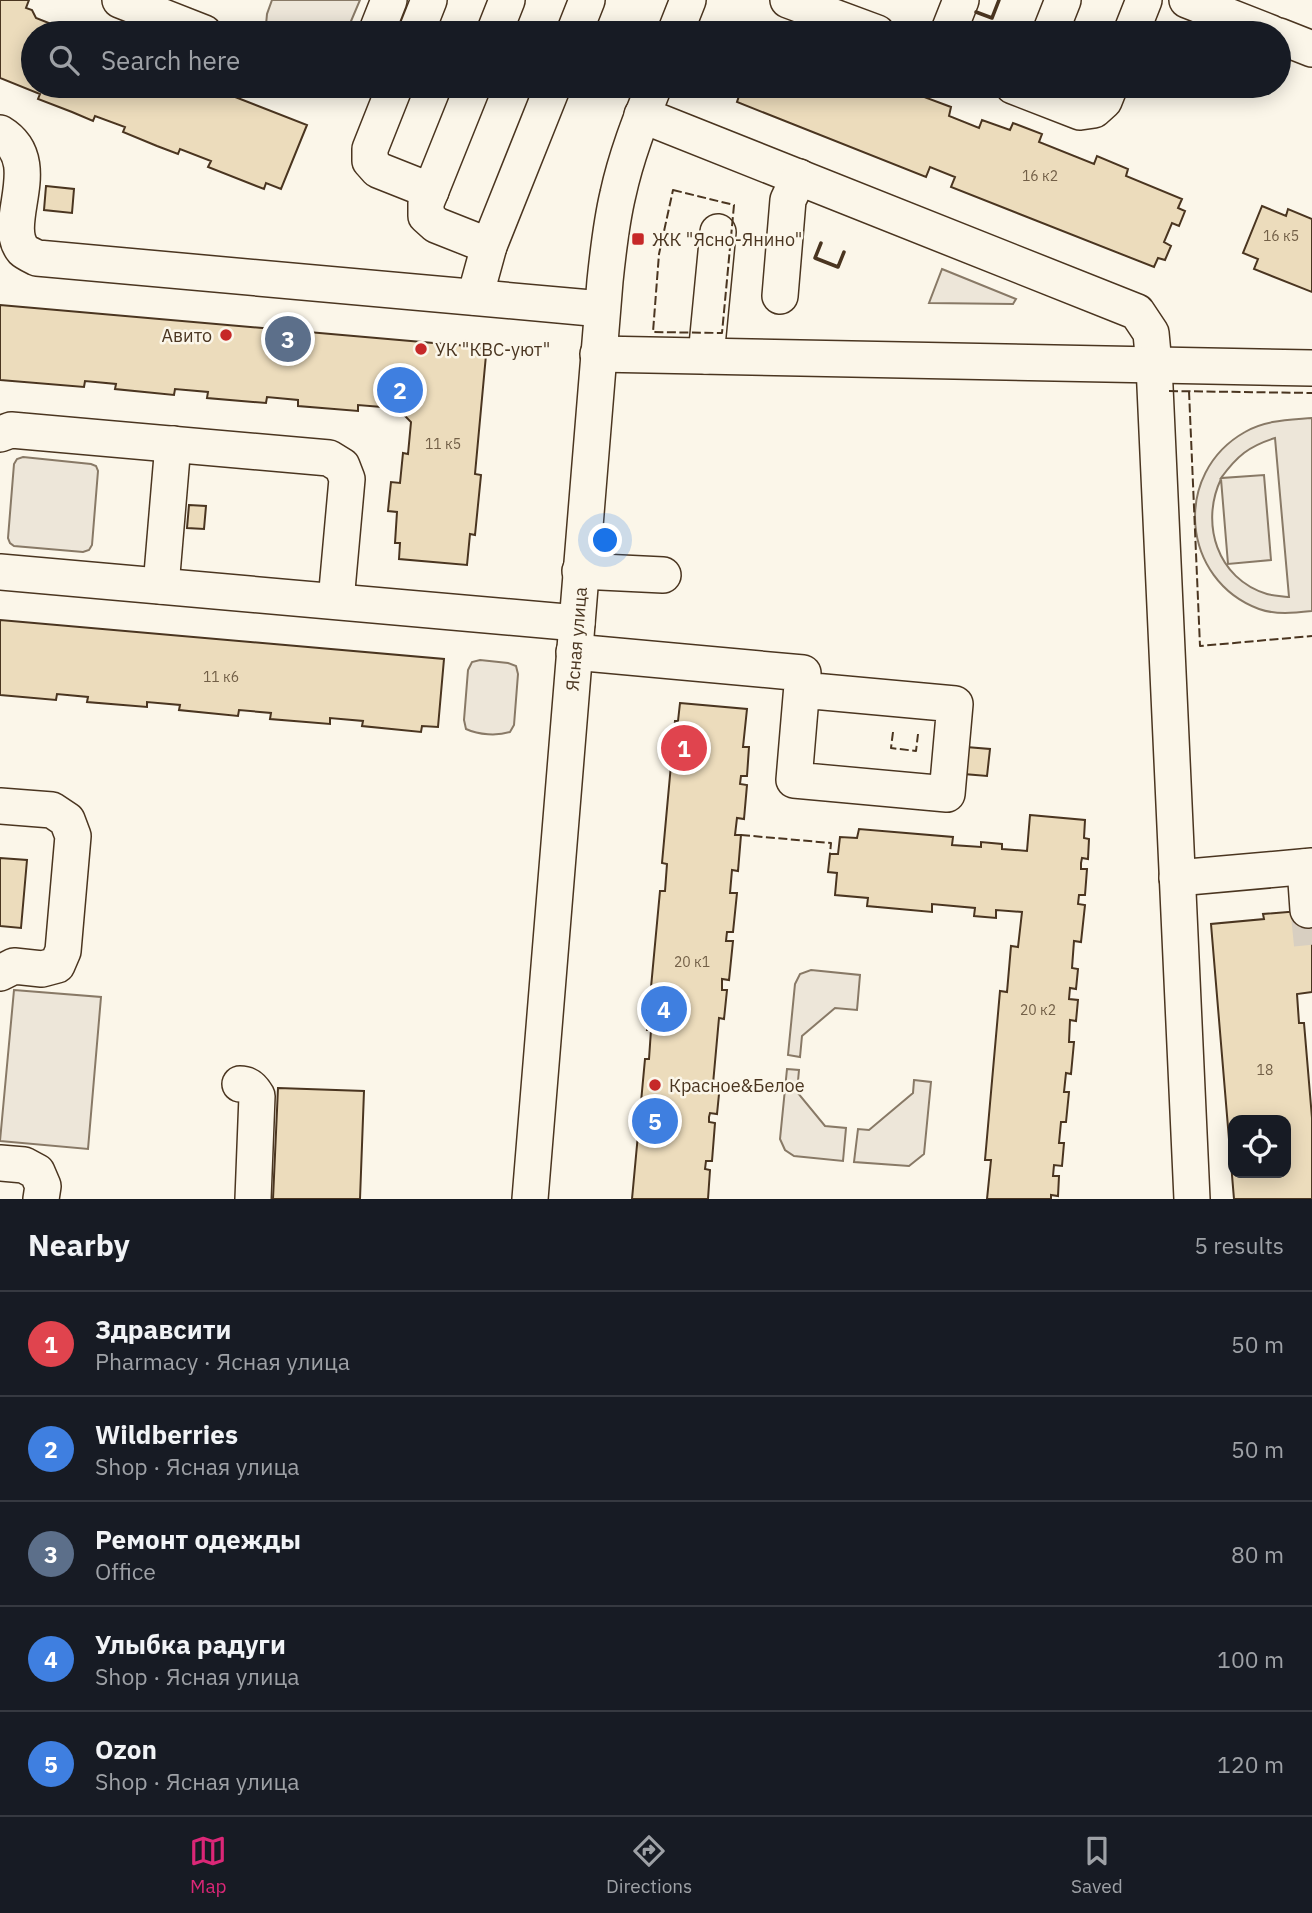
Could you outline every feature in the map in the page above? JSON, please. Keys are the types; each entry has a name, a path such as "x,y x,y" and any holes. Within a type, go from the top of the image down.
{"street":[{"path":"120,0 196,20"},
{"path":"381,21 389,0"},
{"path":"420,21 429,0"},
{"path":"499,21 507,0"},
{"path":"579,21 587,0"},
{"path":"680,21 688,0"},
{"path":"791,0 874,21"},
{"path":"953,21 961,0"},
{"path":"1055,21 1063,0"},
{"path":"1136,21 1144,0"},
{"path":"1187,0 1240,21"},
{"path":"1291,41 1312,50"},
{"path":"390,98 370,149 370,161 378,170 431,191"},
{"path":"468,98 426,203 426,216 436,225 489,246"},
{"path":"475,298 489,246 548,98"},
{"path":"1047,98 1080,112 1094,110 1105,98"},
{"path":"648,100 799,177 1137,312 1151,333 1192,1199"},
{"name":"Ясная улица","path":"530,1199 610,233 627,159 648,100"},
{"path":"0,134 10,139 19,152 22,166 16,233 22,249 37,258 602,309"},
{"path":"780,296 788,200 799,177"},
{"path":"706,356 718,232"},
{"path":"598,354 1312,368"},
{"path":"0,434 11,430 329,458 342,466 347,479 336,601"},
{"path":"161,586 173,444"},
{"path":"580,571 663,575"},
{"path":"0,572 336,601 803,673 793,780 947,794 955,704 802,690"},
{"path":"0,806 52,810 67,820 74,836 63,951 57,965 42,969 14,966 0,973"},
{"path":"1177,878 1308,866 1308,910"},
{"path":"240,1084 253,1088 257,1096 253,1199"},
{"path":"0,1163 24,1165 37,1172 43,1186 41,1199"}],"shaded area":[{"path":"272,0 360,0 351,21 266,21"},
{"path":"942,269 1016,299 1013,304 929,303"},
{"path":"1312,418 1312,611 1292,613 1259,609 1233,595 1214,575 1201,551 1195,525 1197,498 1205,473 1221,450 1245,432 1269,423","holes":["1275,438 1289,597 1267,594 1250,587 1236,576 1225,563 1213,531 1212,513 1221,479 1228,564 1271,560 1264,475 1221,478 1244,453"]},
{"path":"23,457 96,466 98,471 92,545 89,550 83,552 14,546 10,543 8,538 14,464 17,459"},
{"path":"480,660 516,666 518,674 514,725 510,732 488,734 466,729 464,720 468,670 472,662"},
{"path":"811,970 860,975 857,1010 835,1008 802,1036 800,1057 788,1055 795,984 800,974"},
{"path":"14,990 101,997 88,1149 0,1141"},
{"path":"787,1069 799,1070 797,1092 825,1126 846,1128 843,1161 794,1156 785,1150 780,1139"},
{"path":"914,1080 931,1082 924,1154 909,1166 854,1162 858,1129 869,1130 913,1093"}],"building":[{"path":"0,0 29,0 26,8 32,10 36,18 44,21 21,21 21,86 0,78"},
{"path":"238,98 307,125 281,189 266,183 264,189 208,167 211,161 180,149 178,154 123,132 125,127 95,116 93,121 38,99"},
{"path":"738,98 927,98 951,107 949,116 979,128 982,120 1010,130 1013,123 1042,134 1039,142 1094,164 1097,156 1128,169 1126,176 1182,199 1178,208 1185,211 1179,226 1172,223 1164,242 1171,246 1165,260 1158,258 1154,267 951,187 955,177 930,167 926,177 737,102"},
{"path":"46,186 74,189 72,213 44,210"},
{"path":"1262,206 1286,216 1288,209 1312,219 1312,292 1254,269 1258,259 1243,253"},
{"path":"0,305 479,347 486,355 475,474 481,475 475,535 470,534 467,565 399,559 400,543 395,543 397,512 388,511 391,482 400,483 403,453 408,454 411,422 405,416 406,409 358,405 358,411 298,406 298,400 267,397 266,403 207,398 208,392 175,389 174,395 115,389 116,384 85,381 84,387 0,380"},
{"path":"189,505 206,506 204,529 187,528"},
{"path":"0,620 444,659 438,727 422,726 421,732 362,726 363,721 330,718 330,724 270,719 271,713 239,710 238,716 179,710 180,705 147,702 147,707 87,702 88,697 57,694 56,700 0,695"},
{"path":"680,703 747,709 743,747 749,747 747,776 741,776 740,784 747,785 744,819 737,818 735,835 741,835 738,871 732,870 730,893 737,893 733,932 727,932 726,941 733,941 729,980 722,979 722,990 727,990 724,1019 719,1018 713,1084 720,1084 717,1114 710,1113 709,1117 709,1122 715,1123 712,1161 706,1161 705,1169 710,1170 708,1199 632,1199 645,1059 649,1059 651,1030 647,1030 660,891 665,891 667,864 662,863 675,721 678,721"},
{"path":"966,747 990,749 987,776 964,774"},
{"path":"1030,815 1085,820 1084,838 1089,839 1088,859 1082,858 1081,863 1081,869 1087,869 1085,895 1079,895 1078,904 1085,905 1081,942 1074,941 1072,968 1078,969 1076,989 1070,988 1069,999 1078,1000 1076,1021 1070,1020 1069,1042 1074,1042 1071,1074 1066,1073 1064,1092 1069,1092 1066,1122 1061,1122 1059,1143 1064,1143 1062,1166 1054,1165 1053,1176 1059,1176 1058,1196 1051,1195 1051,1199 987,1199 991,1160 985,1160 1000,991 1007,992 1011,946 1018,947 1022,912 996,910 996,918 974,916 975,908 932,904 932,912 867,906 868,898 835,895 837,873 828,872 830,854 838,854 840,837 857,838 859,829 953,837 952,845 981,847 981,842 1002,844 1002,849 1027,851"},
{"path":"0,858 27,860 21,928 0,926"},
{"path":"1312,910 1312,992 1297,994 1299,1023 1304,1023 1312,1118 1312,1199 1234,1199 1232,1178 1291,1178 1291,1115 1228,1115 1228,1127 1211,924 1264,919 1263,914"},
{"path":"278,1088 364,1091 360,1199 273,1199"}],"tunnel":[{"path":"1308,910 1312,950"}],"fence":[{"path":"673,190 734,205 722,333 653,332 659,254 673,190"},
{"path":"1169,391 1312,393"},
{"path":"1189,391 1200,646 1312,636"},
{"path":"893,732 891,748 916,751 918,734"},
{"path":"741,835 831,843 830,854"}],"wall":[{"path":"976,12 992,18 999,0"},
{"path":"821,243 815,258 838,267 844,252"}],"place":[{"name":"ЖК \"Ясно-Янино\"","path":"638,239"},
{"name":"Авито","path":"226,335"},
{"name":"Ремонт одежды","path":"288,339"},
{"name":"УК \"КВС-уют\"","path":"421,349"},
{"name":"Wildberries","path":"400,390"},
{"name":"Здравсити","path":"684,748"},
{"name":"Улыбка радуги","path":"664,1009"},
{"name":"Красное&Белое","path":"655,1085"},
{"name":"Ozon","path":"655,1121"}]}
